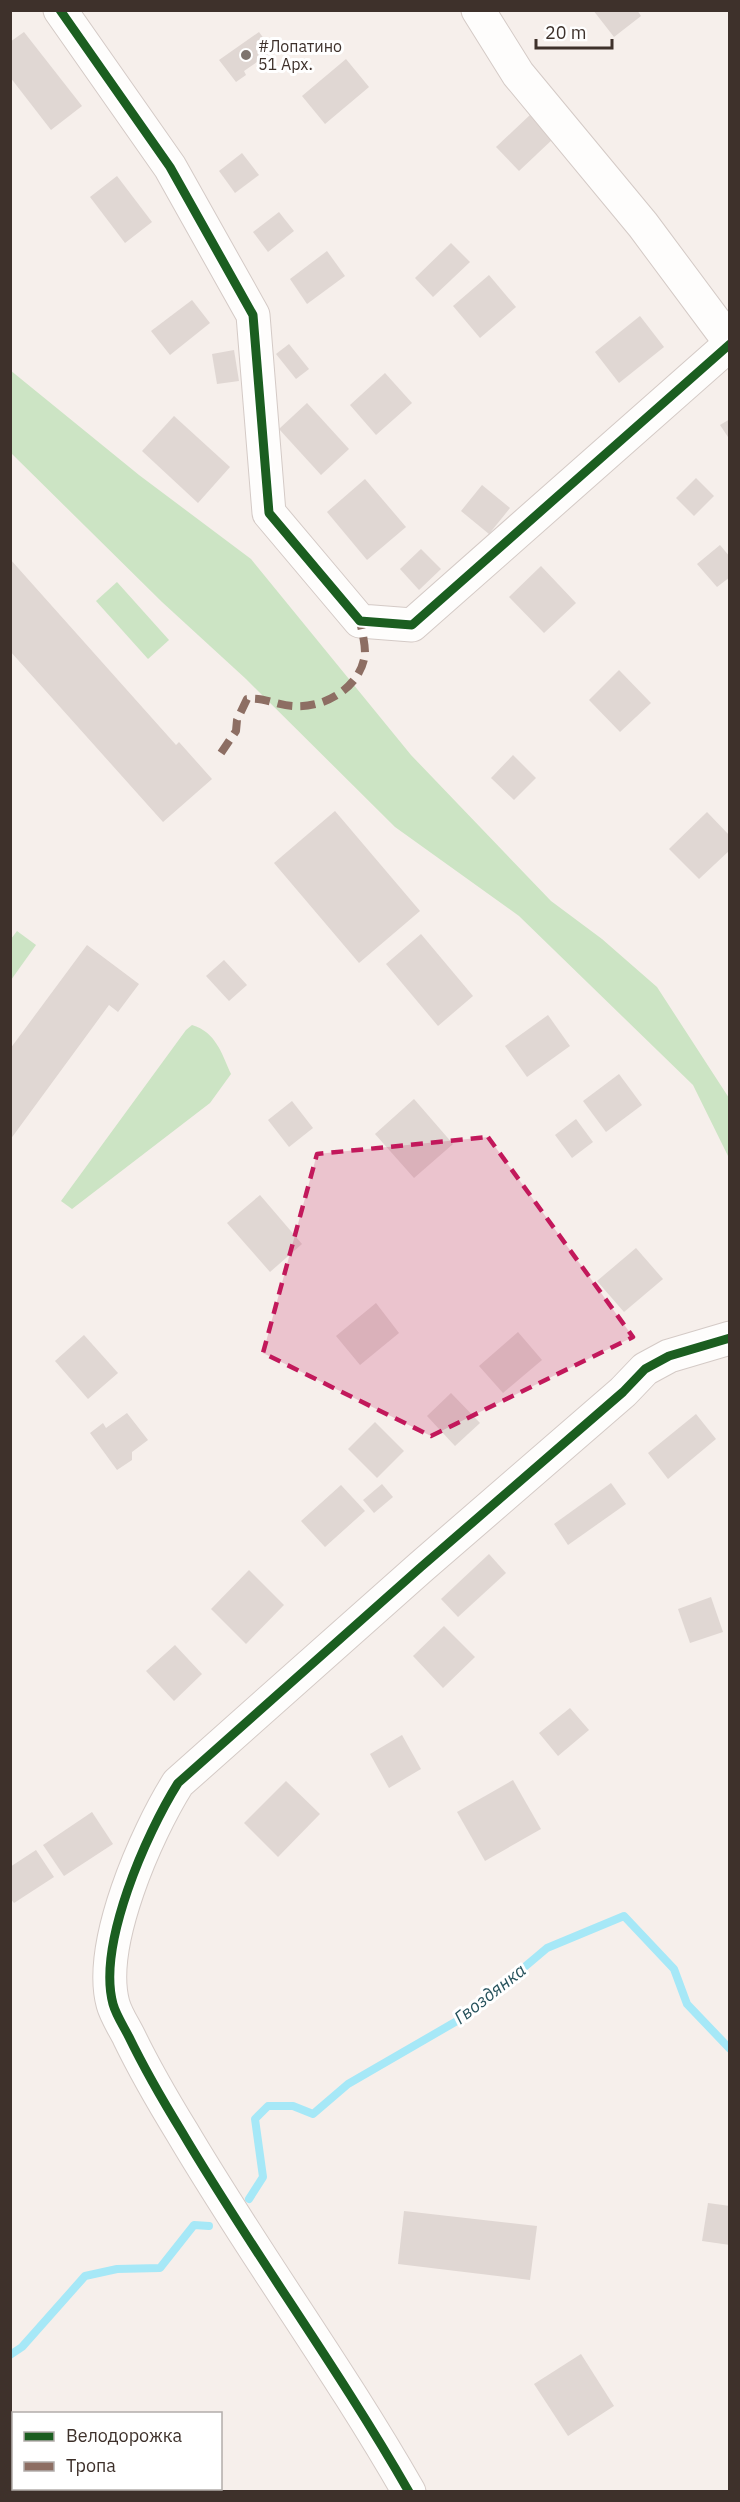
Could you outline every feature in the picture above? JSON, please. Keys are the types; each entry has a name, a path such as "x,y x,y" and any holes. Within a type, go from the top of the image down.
{"street":[{"path":"60,10 170,167 254,315 268,513 360,621 412,625 729,343 644,225 518,74 478,10"},
{"path":"409,2492 379,2439 210,2180 149,2078 113,2005 109,1971 123,1902 165,1804 178,1783 421,1567 623,1392 645,1370 669,1356 729,1338"}],"highlighted area":[{"path":"488,1137 633,1337 431,1436 263,1353 317,1154"}],"green space":[{"path":"10,370 139,475 251,559 411,755 551,901 602,939 657,987 729,1098 729,1158 693,1085 519,916 395,827 246,679 162,602 11,453"},
{"path":"117,582 169,640 148,659 96,601"},
{"path":"17,931 36,945 11,980 11,939"},
{"path":"192,1025 213,1038 231,1074 210,1103 72,1209 61,1201 186,1030"}],"building":[{"path":"593,10 637,10 641,16 614,37"},
{"path":"24,32 82,106 51,130 10,77 10,42"},
{"name":"#Лопатино 51 Арх.","path":"259,32 273,51 244,71 246,75 236,82 219,60"},
{"path":"346,59 369,87 325,124 302,96"},
{"path":"531,114 554,138 519,171 496,147"},
{"path":"242,153 259,175 235,193 219,171"},
{"path":"117,176 152,222 125,243 90,197"},
{"path":"279,212 294,231 268,252 253,232"},
{"path":"451,243 470,262 433,297 415,278"},
{"path":"327,251 345,276 307,304 290,279"},
{"path":"489,275 516,307 480,338 453,306"},
{"path":"192,300 210,323 170,355 151,331"},
{"path":"640,316 664,347 619,383 595,352"},
{"path":"289,344 309,369 296,379 276,354"},
{"path":"234,350 239,381 217,384 212,354"},
{"path":"385,373 412,403 376,435 350,405"},
{"path":"307,403 349,449 321,475 279,429"},
{"path":"174,416 230,467 198,503 142,451"},
{"path":"730,419 730,440 720,425"},
{"path":"696,478 714,496 694,516 676,498"},
{"path":"365,479 406,527 367,560 327,512"},
{"path":"482,485 510,508 489,534 461,511"},
{"path":"720,545 730,557 730,577 717,587 697,564"},
{"path":"421,549 441,569 419,590 400,569"},
{"path":"10,559 176,745 179,742 212,779 163,822 10,651"},
{"path":"541,566 576,603 544,633 509,597"},
{"path":"619,670 651,703 620,732 589,700"},
{"path":"513,755 536,778 514,800 491,778"},
{"path":"335,811 420,911 359,963 274,863"},
{"path":"707,812 730,836 730,850 699,879 669,849"},
{"path":"421,934 473,996 438,1026 386,964"},
{"path":"87,945 139,984 118,1012 109,1005 10,1140 10,1049"},
{"path":"224,960 247,985 229,1001 206,976"},
{"path":"548,1015 570,1046 527,1077 505,1046"},
{"path":"619,1074 642,1105 606,1132 583,1101"},
{"path":"414,1099 453,1144 414,1178 375,1134"},
{"path":"292,1101 313,1128 289,1147 268,1120"},
{"path":"576,1119 593,1142 572,1158 555,1135"},
{"path":"260,1195 302,1244 270,1272 227,1223"},
{"path":"636,1248 663,1279 624,1312 597,1281"},
{"path":"376,1303 399,1333 360,1365 336,1336"},
{"path":"518,1332 542,1360 503,1393 479,1366"},
{"path":"84,1335 118,1373 88,1399 55,1361"},
{"path":"451,1393 480,1423 455,1446 427,1416"},
{"path":"127,1413 148,1440 132,1452 132,1460 117,1470 90,1433 103,1423 106,1428"},
{"path":"696,1414 716,1439 668,1479 648,1453"},
{"path":"375,1422 404,1451 377,1478 348,1449"},
{"path":"611,1483 626,1504 568,1545 554,1524"},
{"path":"382,1484 393,1497 374,1513 363,1500"},
{"path":"341,1485 365,1511 325,1547 301,1521"},
{"path":"489,1554 506,1573 458,1617 441,1599"},
{"path":"249,1570 284,1605 246,1644 211,1609"},
{"path":"711,1597 723,1632 690,1643 678,1609"},
{"path":"444,1626 475,1657 443,1688 413,1656"},
{"path":"175,1645 202,1674 174,1701 146,1671"},
{"path":"570,1708 589,1730 558,1756 539,1733"},
{"path":"402,1735 421,1769 389,1788 370,1754"},
{"path":"513,1780 541,1829 485,1861 457,1812"},
{"path":"286,1781 320,1814 278,1857 244,1823"},
{"path":"92,1812 113,1844 64,1876 43,1845"},
{"path":"36,1850 54,1877 14,1903 10,1898 10,1867"},
{"path":"708,2203 730,2206 730,2245 702,2241"},
{"path":"404,2211 537,2226 530,2280 398,2264"},
{"path":"581,2354 614,2406 568,2436 534,2384"}],"waterway":[{"name":"Гвоздянка","path":"249,2199 263,2177 255,2119 268,2106 293,2106 313,2114 348,2084 469,2014 547,1948 624,1916 674,1969 687,2004 730,2049"},
{"name":"Гвоздянка","path":"10,2355 22,2347 85,2276 117,2269 160,2268 194,2225 209,2226"}],"marked path":[{"path":"221,753 236,731 237,720 247,699 305,706 329,700 349,686 357,676 365,653 360,621"}],"cycle path":[{"path":"60,10 170,167 253,315 269,513 360,621 412,625 730,344"},
{"path":"409,2492 354,2401 210,2177 154,2085 118,2017 113,2004 110,1980 112,1952 118,1922 139,1860 178,1783 421,1567 623,1392 645,1369 669,1356 730,1338"}],"place":[{"name":"#Лопатино 51 Арх.","path":"246,55"}]}
